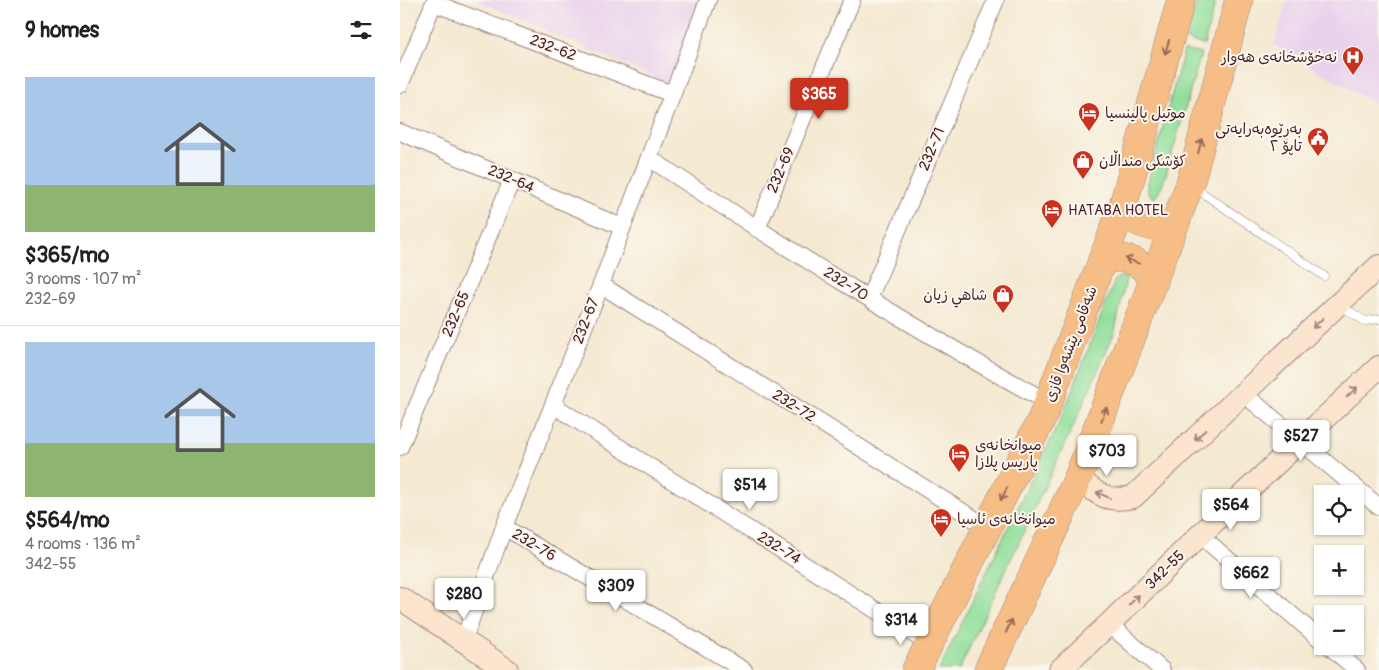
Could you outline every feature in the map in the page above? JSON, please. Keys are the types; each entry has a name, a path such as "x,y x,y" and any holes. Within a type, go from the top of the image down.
{"highway":[{"name":"شەقامی پێشەوا قازی","path":"923,655 1042,418 1122,209 1181,0"},
{"path":"988,670 1078,478 1154,281 1190,184 1239,0"},
{"path":"1122,209 1134,221 1150,226 1168,225 1176,222"},
{"path":"1102,260 1112,257 1131,260 1145,268 1154,281"}],"street":[{"name":"232-67","path":"463,642 504,527 601,285 708,0"},
{"name":"232-69","path":"757,228 852,0"},
{"name":"232-71","path":"869,298 996,0"},
{"name":"232-62","path":"434,1 672,94"},
{"path":"400,85 404,66 434,1"},
{"name":"232-64","path":"400,132 622,227"},
{"name":"232-70","path":"649,158 869,298 1048,402"},
{"name":"232-65","path":"400,448 512,180"},
{"path":"1078,478 1093,491 1106,498 1120,500 1132,497 1379,266"},
{"name":"232-72","path":"601,285 987,527"},
{"name":"342-55","path":"1060,670 1299,440 1379,367"},
{"path":"1244,394 1379,507"},
{"name":"232-74","path":"553,405 923,655"},
{"name":"232-76","path":"504,527 744,670"},
{"path":"1200,535 1314,633"},
{"path":"400,598 502,669"},
{"path":"1109,624 1162,670"},
{"path":"902,670 923,655"},
{"path":"1340,655 1357,670"}],"lane":[{"path":"1190,184 1324,276"},
{"path":"1337,304 1365,321 1379,319"}],"shaded area":[{"path":"476,0 700,0 668,83"},
{"name":"نەخۆشخانەی هەوار","path":"1287,0 1379,0 1379,106 1274,45"}],"green space":[{"path":"1197,0 1216,0 1204,45 1186,40"},
{"path":"1184,50 1201,54 1164,181 1154,198 1148,193 1148,182"},
{"path":"1124,276 1126,279 1115,331 1078,416 959,670 939,670 1063,414 1115,280"}],"place":[{"name":"نەخۆشخانەی هەوار","path":"1353,76"},
{"name":"موتيل پالينسيا","path":"1089,132"},
{"name":"بەڕێوەبەرایەتی تاپۆ ٢","path":"1318,157"},
{"name":"کۆشکی منداڵان","path":"1083,180"},
{"name":"HATABA HOTEL","path":"1052,229"},
{"name":"شاهي زيان","path":"1003,314"},
{"name":"میوانخانەی پاریس پلازا","path":"959,473"},
{"name":"میوانخانەی ئاسیا","path":"941,538"}]}
